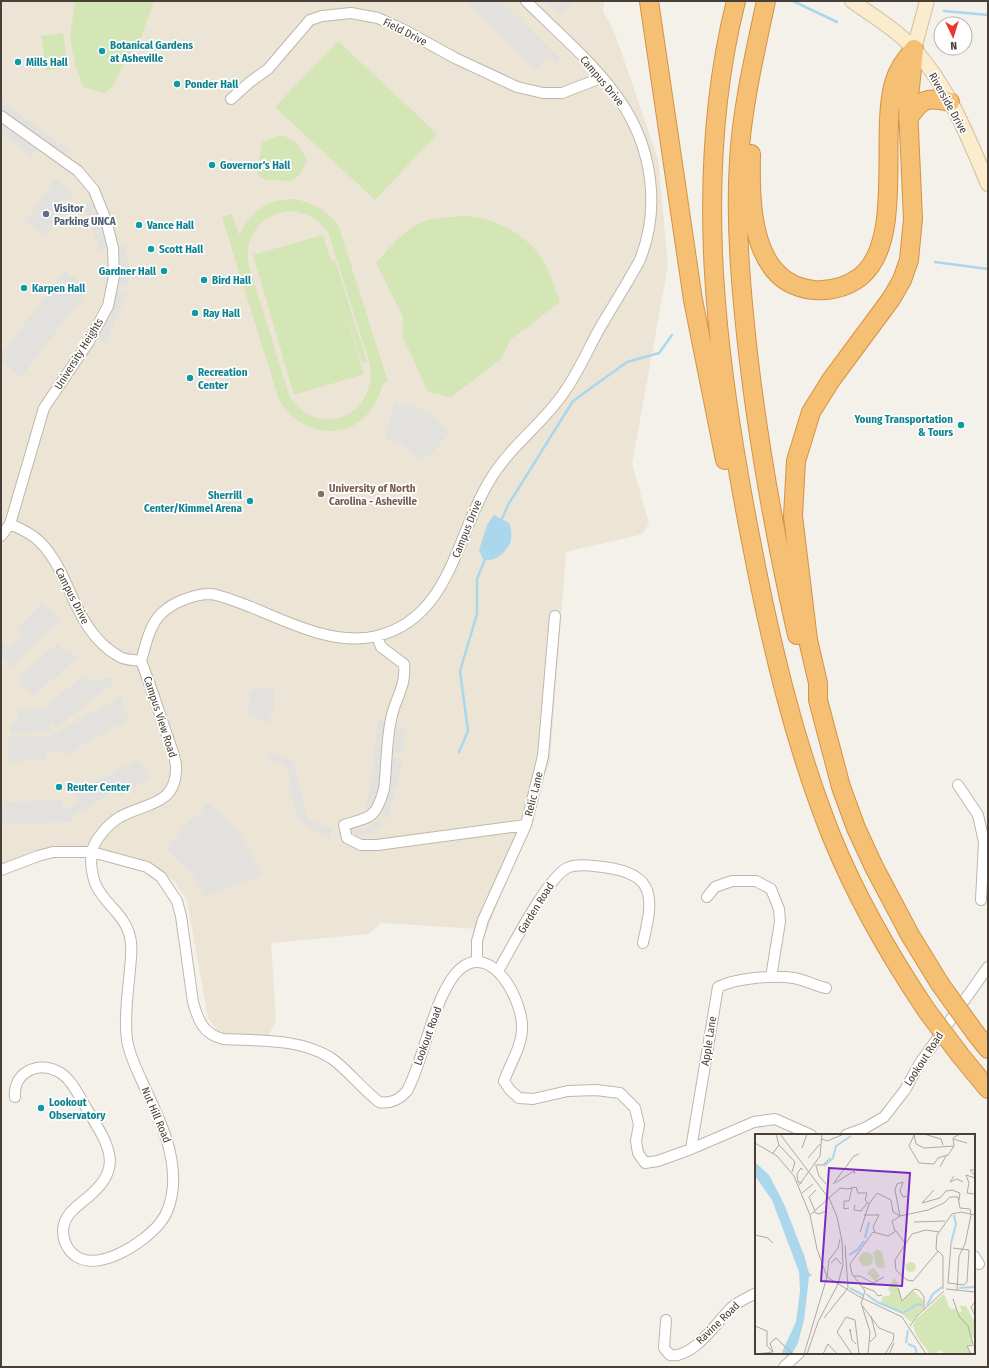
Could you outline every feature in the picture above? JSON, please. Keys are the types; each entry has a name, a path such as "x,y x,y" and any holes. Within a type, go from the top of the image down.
{"highway":[{"path":"649,1 680,222 707,377 763,636 774,651"},
{"path":"736,1 720,83 713,158 713,247 718,319 735,453 774,651 802,754 832,837 850,878 876,928 906,980 960,1055 988,1089"},
{"path":"766,1 751,81 746,98 739,159 738,231 744,316 753,396 770,506 783,574 810,687 812,694 818,700"},
{"path":"751,81 754,100 751,193 755,228 760,246 776,272 795,286 820,290 833,289 842,287 860,277 875,260 880,250 885,225 891,95 901,66 914,49"},
{"path":"914,49 908,107 913,226 909,260 891,299 831,380 812,412 805,429 796,461 794,516 797,555 808,640 818,683 818,700 838,775 856,828 903,923 940,984 988,1049"},
{"path":"908,119 918,104 926,99 932,98 950,102"}],"main road":[{"name":"Riverside Drive","path":"852,1 889,27 914,49 940,84 950,102 988,184"},
{"path":"914,49 927,1"}],"street":[{"name":"Campus Drive","path":"10,524 38,540 55,563 79,612 99,641 121,658 141,661 151,628 162,612 184,599 210,594 239,603 310,630 337,637 356,639 377,636 396,630 412,620 435,597 445,581 480,496 497,468 565,392 641,258 649,218 651,190 648,165 636,129 623,105 601,78 526,1"},
{"name":"Field Drive","path":"231,100 250,82 268,69 310,20 322,16 351,13 378,18 517,88 543,93 562,93 601,78"},
{"name":"University Heights","path":"1,116 78,171 94,190 104,214 112,248 114,276 108,306 88,343 44,408 10,524 1,536"},
{"name":"Relic Lane","path":"477,961 477,941 483,920 526,825 543,756 555,616"},
{"path":"377,636 380,648 404,664 403,687 396,700 392,716 384,789 381,800 375,813 363,820 344,825 347,838 361,845 377,845 526,825"},
{"name":"Campus View Road","path":"92,852 107,827 120,817 148,807 160,800 169,793 175,778 176,766 171,746 141,661"},
{"path":"958,785 978,815 986,841 981,900"},
{"name":"Lookout Road","path":"1,870 53,852 92,852 147,867 161,876 177,901 181,916 197,1016 205,1030 216,1037 223,1039 288,1043 320,1052 332,1059 379,1102 395,1102 407,1091 448,986 460,969 477,961"},
{"name":"Nut Hill Road","path":"15,1096 14,1089 17,1081 29,1070 45,1067 62,1073 91,1116 109,1153 110,1167 105,1181 69,1213 66,1220 63,1235 65,1242 75,1256 92,1262 101,1261 137,1242 154,1230 167,1214 170,1203 173,1191 173,1160 165,1133 137,1070 128,1043 126,1020 131,940 124,922 104,898 95,884 92,852"},
{"name":"Garden Road","path":"498,971 549,885 567,868 588,865 612,868 632,874 642,881 648,894 650,906 643,943"},
{"path":"707,897 715,887 732,881 756,881 771,889 779,908 780,922 771,977 794,978 826,988"},
{"path":"477,961 493,965 505,981 517,1006 522,1028 519,1044 504,1081 510,1090 519,1098 533,1099 568,1091 596,1090 620,1093 635,1108 639,1125 636,1141 638,1153 645,1163 691,1149 754,1122 775,1119 809,1134"},
{"name":"Lookout Road","path":"849,1134 865,1128 884,1117 905,1090 920,1063 988,966"},
{"name":"Apple Lane","path":"691,1149 718,987 731,981 771,977"},
{"name":"Ravine Road","path":"666,1320 664,1348 667,1353 676,1355 692,1347 707,1336 736,1304 755,1294"},
{"path":"784,1367 798,1354"}],"shaded area":[{"name":"University of North Carolina - Asheville","path":"1,1 604,1 603,12 614,31 658,159 668,265 632,464 649,523 643,534 566,552 550,761 487,931 466,928 381,923 368,934 271,943 276,1020 268,1037 230,1035 218,1031 208,1018 187,901 174,881 151,865 121,854 85,848 35,850 1,864"},
{"path":"466,1 501,1 560,59 556,64 547,57 535,70"},
{"path":"543,1 574,1 560,14"},
{"path":"1,100 70,151 66,155 1,109"},
{"path":"1,124 37,150 32,156 1,133"},
{"name":"Visitor Parking UNCA","path":"55,179 73,192 69,201 65,199 60,200 66,206 46,236 25,222"},
{"path":"92,201 107,248 100,252 84,205"},
{"path":"118,246 125,246 128,265 128,287 119,285"},
{"path":"65,271 89,289 21,377 1,361 1,354"},
{"path":"117,293 127,294 105,344 97,340 115,302"},
{"path":"394,402 421,409 432,415 450,433 428,457 418,459 405,445 385,438"},
{"path":"42,603 62,619 11,667 1,654 1,644 4,642 9,647 22,635 17,629"},
{"path":"57,644 62,650 71,652 77,658 33,696 18,677"},
{"path":"84,674 90,681 111,677 115,682 56,728 51,723 49,724 50,731 11,734 10,726 18,717 18,710 45,708"},
{"path":"273,687 274,709 268,723 246,713 249,704 249,690"},
{"path":"121,696 129,719 65,755 60,750 46,753 46,759 9,762 8,737 50,736"},
{"path":"378,719 386,720 379,785 373,809 366,806 371,784"},
{"path":"396,726 405,727 403,753 394,752"},
{"path":"267,751 292,761 299,777 298,785 308,819 332,829 329,838 306,826 298,819 288,785 290,778 288,768 283,764 266,757"},
{"path":"392,756 402,759 397,789 389,787"},
{"path":"138,759 150,779 120,796 116,791 72,816 72,822 1,825 1,809 4,809 4,802 61,800 61,808 70,807 80,801 75,794"},
{"path":"388,791 394,793 388,819 382,816"},
{"path":"207,803 221,814 240,834 263,874 205,897 191,872 167,850 174,839 193,817 200,815"},
{"path":"380,819 383,825 371,834 356,836 352,830 366,828"}],"green space":[{"name":"Botanical Gardens at Asheville","path":"75,1 154,1 141,37 123,64 114,85 104,93 83,87 75,64 70,38"},
{"path":"63,33 68,67 46,70 41,36"},
{"path":"338,41 437,134 375,200 275,107"},
{"path":"280,135 294,141 300,147 307,161 301,172 295,178 287,181 265,179 257,174 262,142"},
{"path":"292,199 313,205 325,211 339,227 388,382 383,383 376,402 365,416 352,426 337,430 322,430 306,425 292,415 279,400 222,217 232,214 239,235 249,220 260,209 266,205 282,200","holes":["289,211 306,214 316,219 328,232 370,364 370,382 365,398 355,409 343,417 329,419 314,417 301,409 289,395 249,266 249,246 251,237 256,229 270,217"]},
{"path":"466,216 477,217 500,224 520,236 529,244 544,262 560,302 510,340 502,358 451,397 428,392 403,337 403,317 376,263 398,240 416,225 433,219"},
{"path":"323,235 331,261 335,260 367,362 362,363 334,274 364,374 294,395 253,255"}],"water":[{"path":"494,515 509,523 511,539 510,543 501,555 492,560 488,560 483,559 479,550 487,525"}],"waterway":[{"path":"793,1 837,22"},
{"path":"944,11 988,15"},
{"path":"935,262 988,269"},
{"path":"501,521 508,505 573,401 627,362 659,353 672,335"},
{"path":"459,752 468,731 460,671 477,614 477,579 486,557"}],"place":[{"name":"Botanical Gardens at Asheville","path":"102,51"},
{"name":"Mills Hall","path":"18,62"},
{"name":"Ponder Hall","path":"177,84"},
{"name":"Governor's Hall","path":"212,165"},
{"name":"Visitor Parking UNCA","path":"46,214"},
{"name":"Vance Hall","path":"139,225"},
{"name":"Scott Hall","path":"151,249"},
{"name":"Gardner Hall","path":"164,271"},
{"name":"Bird Hall","path":"204,280"},
{"name":"Karpen Hall","path":"24,288"},
{"name":"Ray Hall","path":"195,313"},
{"name":"Recreation Center","path":"190,378"},
{"name":"Young Transportation & Tours","path":"961,425"},
{"name":"University of North Carolina - Asheville","path":"321,494"},
{"name":"Sherrill Center/Kimmel Arena","path":"250,501"},
{"name":"Reuter Center","path":"59,787"},
{"name":"Lookout Observatory","path":"41,1108"}]}
